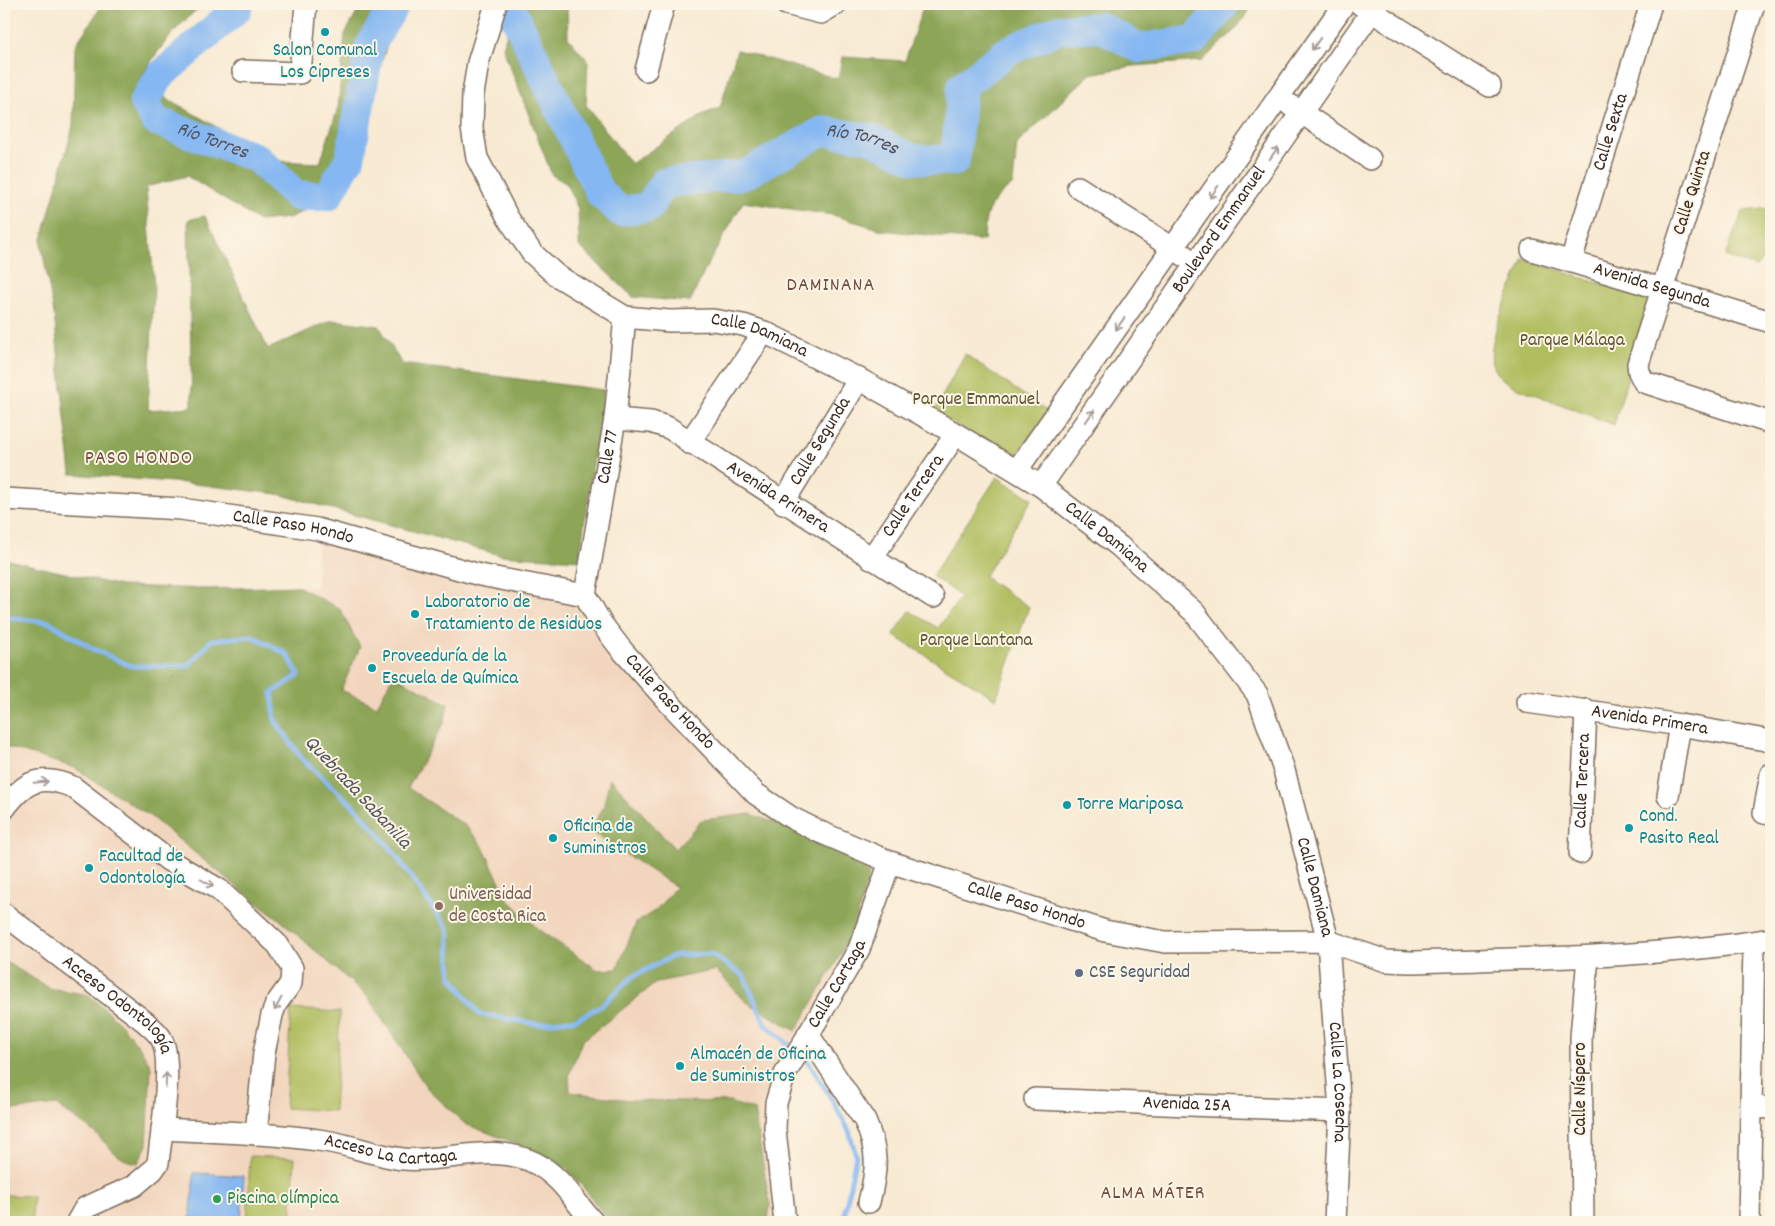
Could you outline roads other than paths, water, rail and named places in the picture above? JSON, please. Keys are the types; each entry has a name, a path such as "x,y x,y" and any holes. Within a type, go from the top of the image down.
{"street":[{"path":"243,71 300,73 306,4"},
{"name":"Calle Damiana","path":"496,4 477,71 472,128 477,158 490,186 508,218 532,253 575,288 625,317 669,321 713,320 743,325 764,332 859,379 1017,470 1041,486 1118,546 1194,612 1257,694 1284,770 1328,941 1386,961 1588,956 1705,949 1762,941"},
{"path":"646,70 664,4"},
{"path":"786,4 829,8"},
{"name":"Boulevard Emmanuel","path":"1017,470 1344,4"},
{"name":"Calle Sexta","path":"1571,261 1652,4"},
{"name":"Calle Quinta","path":"1754,4 1638,364 1639,372 1644,382 1771,423"},
{"path":"1369,6 1490,86"},
{"name":"Boulevard Emmanuel","path":"1041,486 1302,113 1369,6"},
{"path":"1279,98 1370,159"},
{"path":"1078,187 1197,264"},
{"name":"Avenida Segunda","path":"1532,250 1771,322"},
{"name":"Calle 77","path":"585,595 615,419 625,317"},
{"path":"689,442 764,332"},
{"name":"Calle Segunda","path":"783,503 859,379"},
{"name":"Avenida Primera","path":"615,419 651,422 669,428 783,503 933,597"},
{"name":"Calle Tercera","path":"872,559 956,434"},
{"name":"Calle Paso Hondo","path":"4,499 181,509 317,529 480,575 585,595 601,623 621,649 670,704 756,794 792,818 820,832 890,862 1105,931 1166,942 1328,941"},
{"name":"Avenida Primera","path":"1527,702 1771,741"},
{"name":"Calle Tercera","path":"1580,853 1586,710"},
{"path":"1668,796 1680,725"},
{"path":"1764,813 1771,774"},
{"path":"4,809 25,785 43,781 63,783 73,787 168,860 218,889 278,945 292,968 291,984 276,1004 272,1015 264,1053 256,1134"},
{"name":"Calle Cartaga","path":"785,1222 775,1130 776,1103 785,1074 859,950 890,862"},
{"name":"Acceso Odontología","path":"4,914 144,1021 162,1039 166,1054 166,1075 158,1163 153,1170 134,1186 85,1208 77,1222"},
{"name":"Calle La Cosecha","path":"1328,941 1340,1111 1335,1222"},
{"path":"1749,1222 1761,1107 1762,941"},
{"name":"Calle Níspero","path":"1583,1222 1581,1037 1588,956"},
{"path":"808,1034 865,1121 872,1137 876,1154 877,1172 869,1202"},
{"name":"Avenida 25A","path":"1035,1099 1340,1111"},
{"name":"Acceso La Cartaga","path":"162,1129 256,1134 338,1143 404,1159 500,1153 517,1156 534,1163 561,1183 593,1222"}],"water":[{"name":"Piscina olímpica","path":"194,1173 244,1176 241,1222 190,1222"}],"waterway":[{"name":"Río Torres","path":"238,4 237,9 161,75 144,102 156,121 257,158 297,196 328,196 350,158 370,46 395,4"},
{"name":"Río Torres","path":"509,4 600,193 620,211 649,207 664,183 744,175 823,131 870,138 913,159 955,161 962,86 1008,51 1059,29 1101,27 1139,48 1195,40 1225,4"},
{"name":"Quebrada Sabanilla","path":"4,617 49,622 93,649 131,666 188,666 212,640 252,636 287,654 299,675 272,693 275,720 302,759 358,810 392,850 448,929 451,976 479,1014 538,1024 577,1019 601,1006 632,977 675,955 711,954 744,976 765,1024 794,1049"},
{"name":"Quebrada Sabanilla","path":"802,1057 809,1063 834,1103 849,1131 856,1155 843,1222"}],"place":[{"name":"Salon Comunal Los Cipreses","path":"325,32"},
{"name":"Laboratorio de Tratamiento de Residuos","path":"415,614"},
{"name":"Proveeduría de la Escuela de Química","path":"372,668"},
{"name":"Torre Mariposa","path":"1067,805"},
{"name":"Cond. Pasito Real","path":"1629,828"},
{"name":"Oficina de Suministros","path":"553,838"},
{"name":"Facultad de Odontología","path":"89,868"},
{"name":"Universidad de Costa Rica","path":"439,906"},
{"name":"CSE Seguridad","path":"1079,973"},
{"name":"Almacén de Oficina de Suministros","path":"680,1066"},
{"name":"Piscina olímpica","path":"217,1199"}],"district":[{"name":"DAMINANA","path":"831,286"},
{"name":"PASO HONDO","path":"139,459"},
{"name":"ALMA MÁTER","path":"1153,1194"}],"park label":[{"name":"Parque Málaga","path":"1572,341"},
{"name":"Parque Emmanuel","path":"976,400"},
{"name":"Parque Lantana","path":"976,641"}]}
